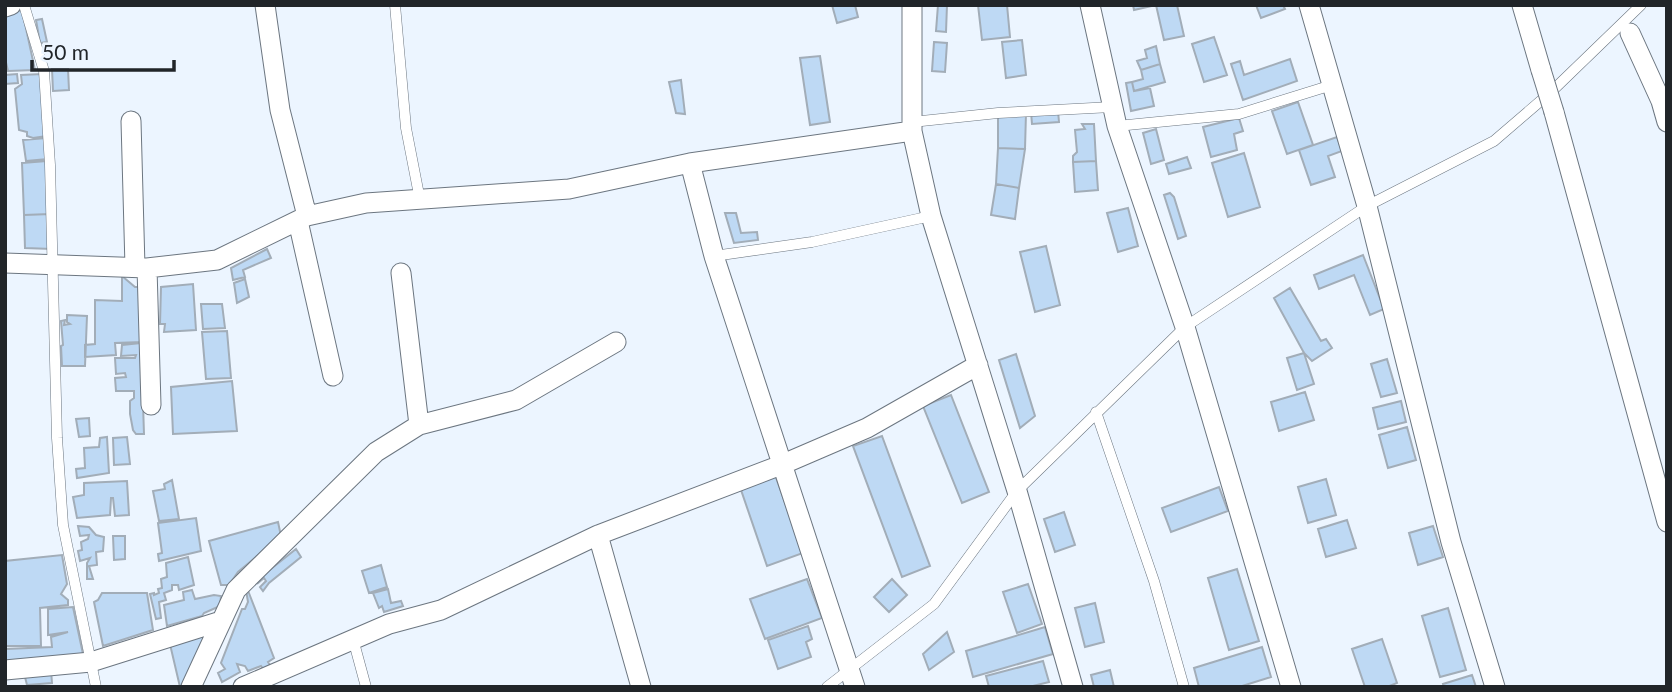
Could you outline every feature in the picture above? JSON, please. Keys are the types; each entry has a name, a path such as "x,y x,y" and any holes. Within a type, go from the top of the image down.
{"street":[{"path":"5,7 11,5"},
{"path":"265,5 280,110 333,376"},
{"path":"912,5 912,126 931,216 1017,491 1073,687"},
{"path":"1090,5 1114,116 1185,327 1291,687"},
{"path":"1309,5 1367,206 1451,542 1496,687"},
{"path":"1522,5 1667,522"},
{"path":"1630,33 1661,102 1667,122"},
{"path":"131,121 151,405"},
{"path":"5,263 141,267 216,260 302,218 366,203 569,189 690,163 912,126"},
{"path":"690,163 714,257 853,678"},
{"path":"401,272 419,425"},
{"path":"191,687 236,590 376,453 419,425 516,400 616,342"},
{"path":"243,687 388,624 441,610 597,536 781,466 867,428 978,365"},
{"path":"597,536 641,687"},
{"path":"5,670 91,662 220,621"}],"lane":[{"path":"24,5 44,71 50,165 57,438 63,525 96,687"},
{"path":"394,5 406,128 420,200"},
{"path":"827,687 853,678 934,604 1017,491 1185,327 1367,206 1493,141 1551,92 1641,5"},
{"path":"912,126 998,113 1114,116 1239,114 1332,85"},
{"path":"714,257 812,242 931,216"},
{"path":"1096,412 1154,581 1184,687"},
{"path":"353,639 366,687"}],"building":[{"path":"832,5 855,5 858,17 837,23"},
{"path":"938,5 947,5 946,32 936,31"},
{"path":"978,5 1007,5 1010,37 982,40"},
{"path":"1133,5 1156,5 1134,10"},
{"path":"1156,5 1177,5 1184,36 1164,40"},
{"path":"1256,5 1283,5 1285,9 1261,18"},
{"path":"22,10 35,70 8,71 5,58 5,15"},
{"path":"42,19 47,42 40,43 36,20"},
{"path":"1214,37 1227,75 1204,82 1192,44"},
{"path":"1022,40 1026,75 1006,78 1002,42"},
{"path":"934,42 947,43 945,72 932,71"},
{"path":"1156,46 1160,64 1141,70 1137,61 1147,58 1145,50"},
{"path":"820,56 830,122 810,125 800,58"},
{"path":"1290,59 1297,81 1243,100 1231,64 1240,61 1244,75"},
{"path":"1160,64 1165,82 1134,91 1132,82 1143,79 1141,70"},
{"path":"52,69 68,69 69,90 53,91"},
{"path":"17,74 18,83 5,84 5,75"},
{"path":"42,74 47,136 33,138 27,136 27,132 19,130 15,89 22,84 21,75"},
{"path":"681,80 685,114 676,113 669,82"},
{"path":"1132,82 1134,91 1150,88 1154,106 1131,111 1126,83"},
{"path":"1298,102 1313,145 1287,154 1272,111"},
{"path":"1058,111 1059,122 1032,124 1031,112"},
{"path":"998,113 1026,113 1025,149 998,148"},
{"path":"1239,118 1243,131 1234,134 1237,150 1211,157 1203,127"},
{"path":"1082,124 1094,124 1096,161 1073,162 1073,156 1077,152 1075,130 1085,129"},
{"path":"1156,129 1164,160 1151,164 1143,133"},
{"path":"1337,137 1342,151 1328,156 1335,177 1311,185 1299,150"},
{"path":"46,138 48,159 26,161 23,140"},
{"path":"998,148 1025,149 1019,188 996,184"},
{"path":"1244,153 1260,207 1228,217 1212,163"},
{"path":"1187,157 1191,168 1169,174 1166,164"},
{"path":"47,161 50,214 24,215 22,163"},
{"path":"1096,161 1098,190 1075,192 1073,162"},
{"path":"996,184 1019,188 1015,219 991,215"},
{"path":"1170,193 1174,197 1186,236 1178,239 1164,195"},
{"path":"1128,208 1138,246 1118,252 1107,213"},
{"path":"725,213 736,213 741,233 757,232 758,240 734,243"},
{"path":"51,214 52,249 25,248 24,215"},
{"path":"1046,246 1060,305 1035,312 1020,252"},
{"path":"267,249 271,258 243,270 245,277 233,280 231,268"},
{"path":"1363,255 1384,309 1370,315 1354,275 1319,289 1314,275"},
{"path":"122,276 135,287 143,287 143,342 115,343 116,355 85,357 85,345 95,344 95,300 122,301"},
{"path":"245,279 249,297 237,303 234,283"},
{"path":"193,284 196,330 164,332 165,324 160,324 161,287"},
{"path":"1290,288 1321,341 1326,339 1332,348 1312,361 1304,353 1274,298"},
{"path":"201,304 222,304 225,328 203,329"},
{"path":"67,315 87,316 85,366 62,366 61,321 65,320 64,325 70,324 67,322"},
{"path":"227,331 231,378 206,379 202,332"},
{"path":"141,343 144,434 136,434 130,414 130,401 134,398 134,391 116,391 115,378 126,377 125,373 116,374 115,358 135,358 136,355 121,356 122,345"},
{"path":"1304,353 1314,384 1297,390 1287,358"},
{"path":"1016,354 1035,416 1020,428 999,360"},
{"path":"1387,359 1397,393 1381,397 1371,364"},
{"path":"232,381 237,431 173,434 171,387"},
{"path":"1305,392 1314,420 1279,431 1271,402"},
{"path":"951,395 989,492 962,503 923,406"},
{"path":"1401,401 1406,422 1378,429 1373,408"},
{"path":"89,418 90,436 79,437 76,419"},
{"path":"1407,427 1416,460 1388,468 1379,435"},
{"path":"882,436 930,566 902,577 853,446"},
{"path":"107,437 109,473 77,478 76,469 85,468 84,448 99,447 100,438"},
{"path":"127,437 130,464 114,465 113,438"},
{"path":"774,472 803,553 767,566 739,484"},
{"path":"1326,479 1336,515 1308,523 1298,487"},
{"path":"172,480 179,519 159,521 153,491 165,489 164,484"},
{"path":"127,481 129,515 115,516 111,498 110,515 77,518 73,497 84,495 84,483"},
{"path":"1219,487 1228,511 1171,532 1162,508"},
{"path":"1064,512 1075,545 1055,552 1044,519"},
{"path":"196,518 201,551 159,561 158,554 162,553 158,523"},
{"path":"1347,520 1356,548 1326,557 1318,529"},
{"path":"278,522 281,536 238,572 229,585 221,585 209,541"},
{"path":"78,526 89,527 96,535 104,537 103,551 96,552 97,565 89,566 93,579 87,579 87,563 90,558 80,561 78,551 82,550 81,542 88,539 89,535 80,536"},
{"path":"1433,526 1443,557 1418,565 1409,533"},
{"path":"113,536 125,536 125,559 114,560"},
{"path":"296,549 301,557 263,591 260,587 266,581 264,578 258,583 257,580"},
{"path":"62,555 67,584 61,594 68,600 68,605 40,608 41,646 5,646 5,561"},
{"path":"188,557 194,585 179,590 178,585 172,585 172,590 164,593 166,600 159,602 161,618 156,619 150,594 159,593 158,589 162,588 161,579 167,577 166,563"},
{"path":"381,565 387,587 369,593 362,571"},
{"path":"1237,569 1259,641 1229,650 1208,578"},
{"path":"807,579 822,618 765,639 750,599"},
{"path":"892,579 907,595 889,612 874,597"},
{"path":"1028,584 1042,624 1017,633 1003,592"},
{"path":"247,588 274,658 264,670 261,666 248,671 245,666 237,664 240,672 222,682 218,673 225,669 221,663 242,609 245,609 248,602"},
{"path":"388,589 391,603 401,601 403,606 384,612 382,606 379,608 373,593"},
{"path":"192,590 195,599 221,596 220,606 202,616 167,626 164,605 184,600 183,592"},
{"path":"102,593 147,593 153,630 103,646 94,602"},
{"path":"1095,603 1104,642 1085,647 1075,608"},
{"path":"73,607 83,654 5,661 5,649 52,647 51,637 68,632 48,635 48,609"},
{"path":"1448,608 1466,670 1440,677 1422,616"},
{"path":"808,626 812,639 806,642 811,657 778,669 768,640"},
{"path":"1045,627 1053,654 973,677 966,651"},
{"path":"209,629 182,687 180,687 169,640"},
{"path":"947,632 954,652 929,670 923,654"},
{"path":"1382,639 1397,683 1387,687 1365,687 1352,649"},
{"path":"1262,647 1271,677 1239,687 1199,687 1194,668"},
{"path":"1043,661 1049,682 1029,687 989,687 986,676"},
{"path":"51,670 52,683 27,685 24,673"},
{"path":"1110,670 1114,687 1094,687 1091,675"},
{"path":"1472,675 1476,687 1444,687 1443,684"}]}
